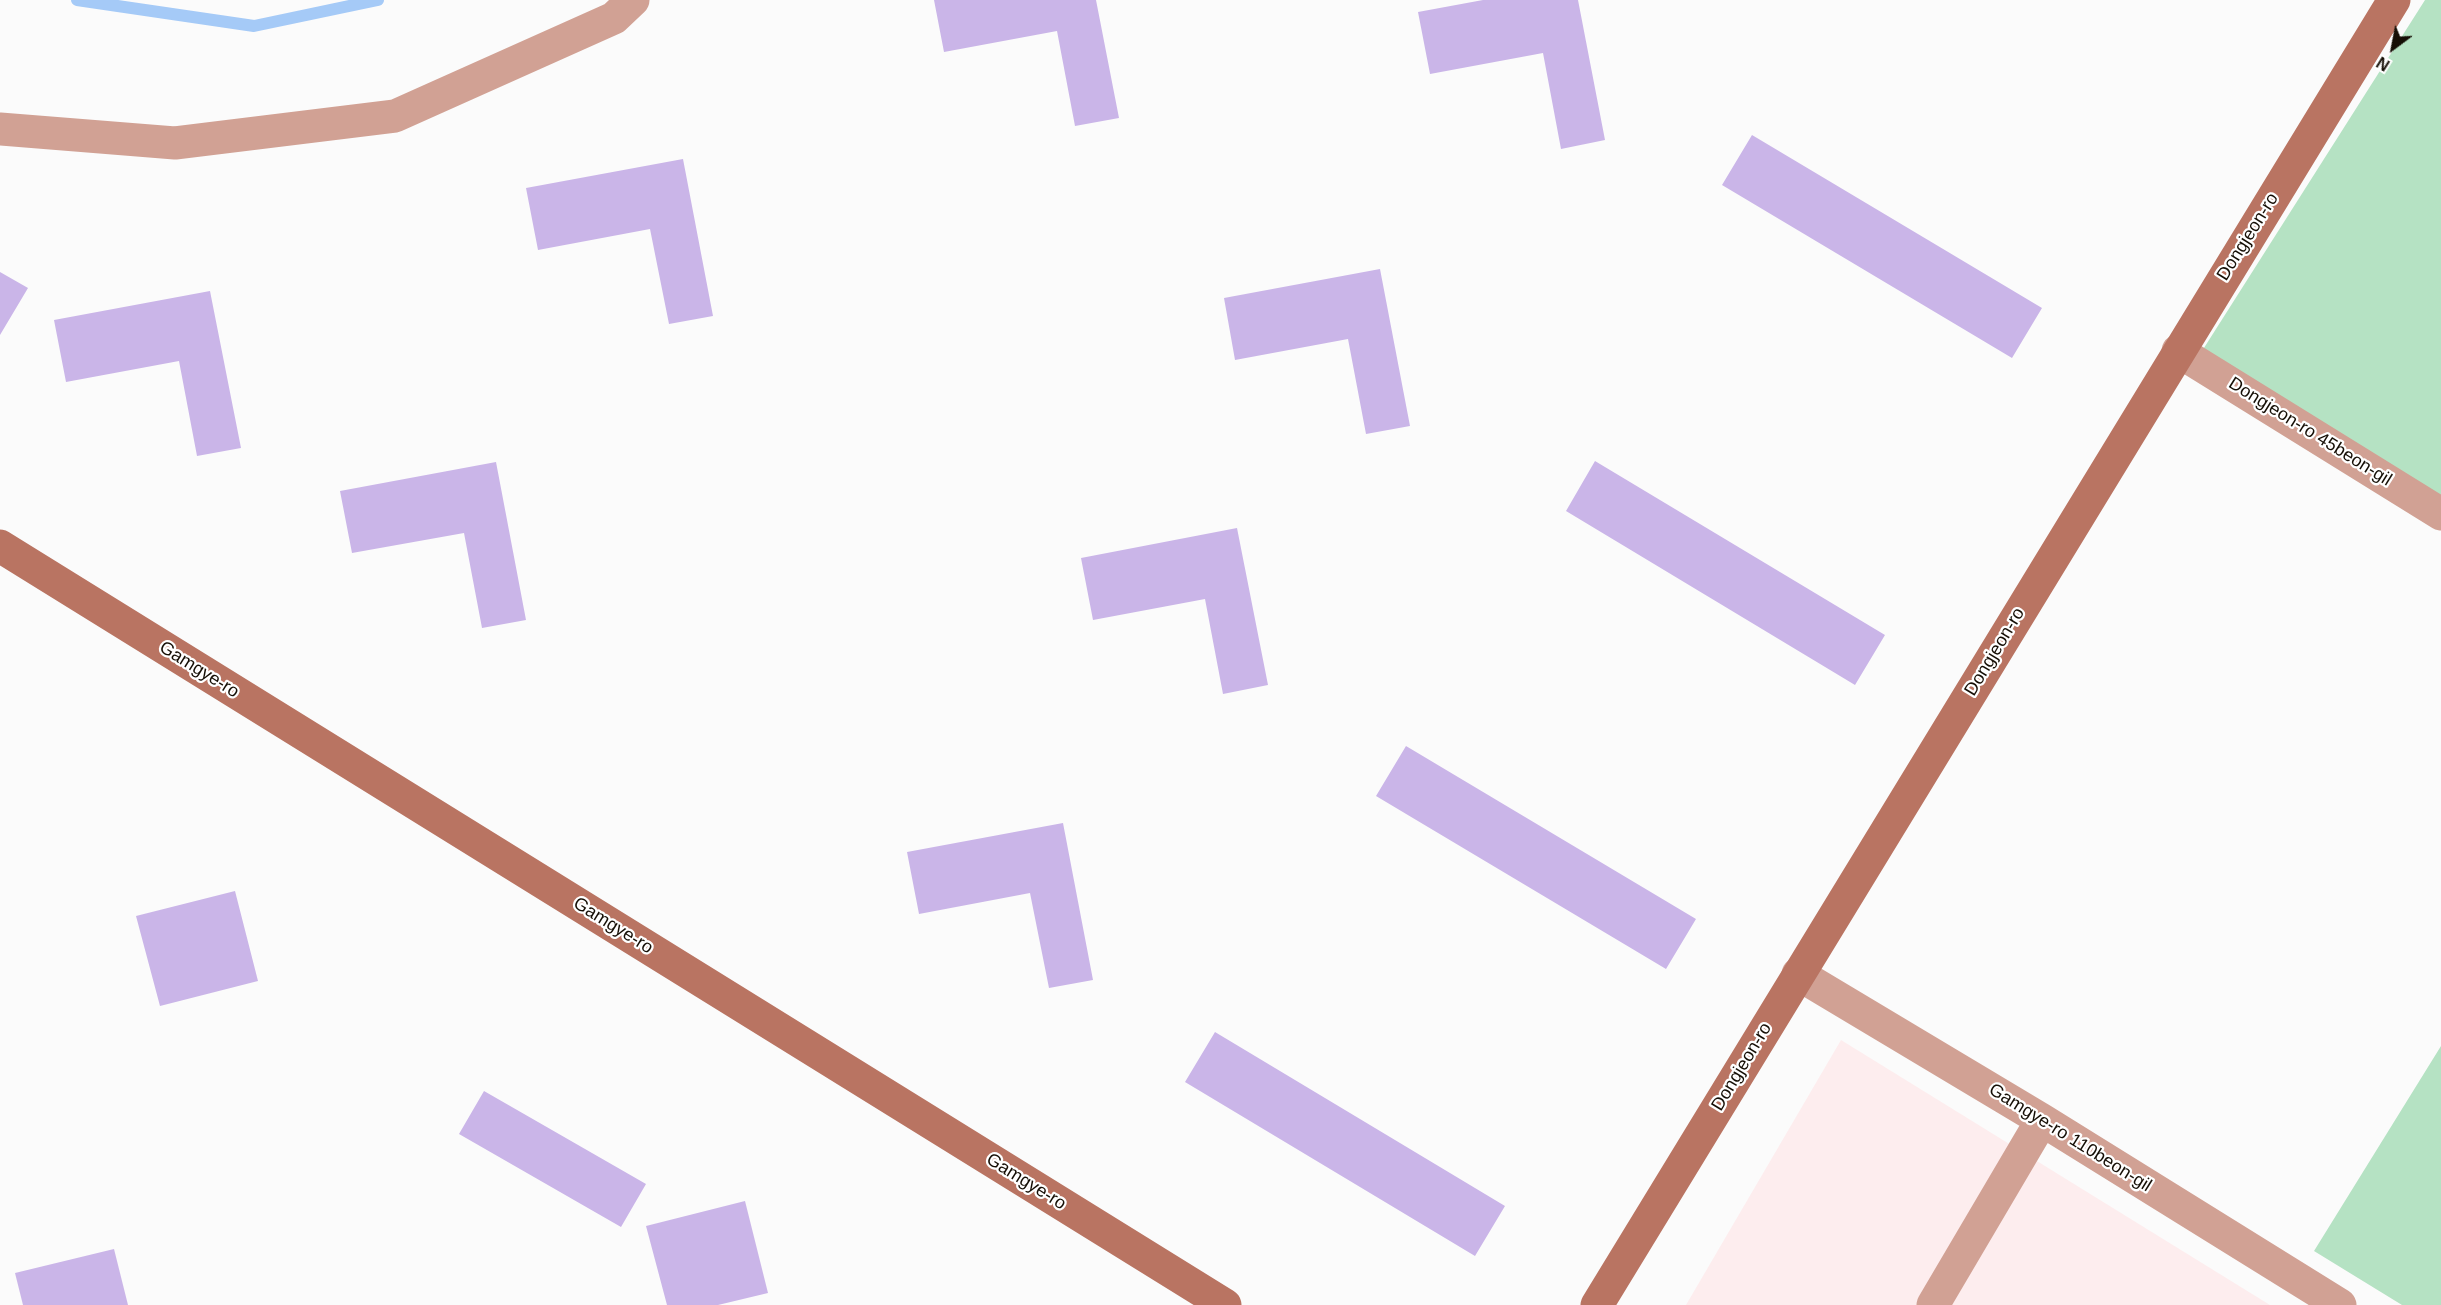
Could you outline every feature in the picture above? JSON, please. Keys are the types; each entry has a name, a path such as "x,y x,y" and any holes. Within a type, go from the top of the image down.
{"street":[{"path":"0,129 175,143 395,116 614,18 633,0"},
{"name":"Dongjeon-ro","path":"1597,1305 2394,0"},
{"name":"Dongjeon-ro 45beon-gil","path":"2178,351 2441,514"},
{"name":"Gamgye-ro","path":"0,546 1226,1305"},
{"name":"Gamgye-ro 110beon-gil","path":"1798,974 2042,1120 2340,1305"},
{"path":"1933,1305 2042,1120"}],"shaded area":[{"path":"1841,1040 2270,1305 1686,1305"}],"green space":[{"path":"2425,0 2441,0 2441,501 2202,351"},
{"path":"2441,1046 2441,1305 2402,1305 2314,1251"}],"building":[{"path":"934,0 1096,0 1119,118 1075,126 1057,31 944,52"},
{"path":"1483,0 1578,0 1605,140 1561,149 1543,53 1430,74 1418,12"},
{"path":"1752,135 2042,308 2012,358 1722,185"},
{"path":"683,159 713,316 669,324 650,229 538,250 526,188"},
{"path":"1380,269 1410,426 1366,434 1348,339 1235,360 1224,298"},
{"path":"0,272 28,288 0,335"},
{"path":"210,291 241,448 197,456 179,361 66,382 54,320"},
{"path":"1595,461 1885,635 1855,685 1566,511"},
{"path":"496,462 526,620 482,628 464,533 352,553 340,491"},
{"path":"1237,528 1268,685 1223,694 1205,599 1093,620 1081,558"},
{"path":"1406,746 1696,919 1666,969 1376,796"},
{"path":"1063,823 1093,980 1049,988 1030,893 919,914 907,852"},
{"path":"235,891 258,981 160,1006 136,916"},
{"path":"1215,1032 1505,1206 1475,1256 1185,1082"},
{"path":"484,1091 646,1184 621,1227 459,1134"},
{"path":"745,1201 768,1293 718,1305 667,1305 646,1226"},
{"path":"114,1249 128,1305 23,1305 15,1273"}],"waterway":[{"path":"77,0 254,26 378,0"}]}
